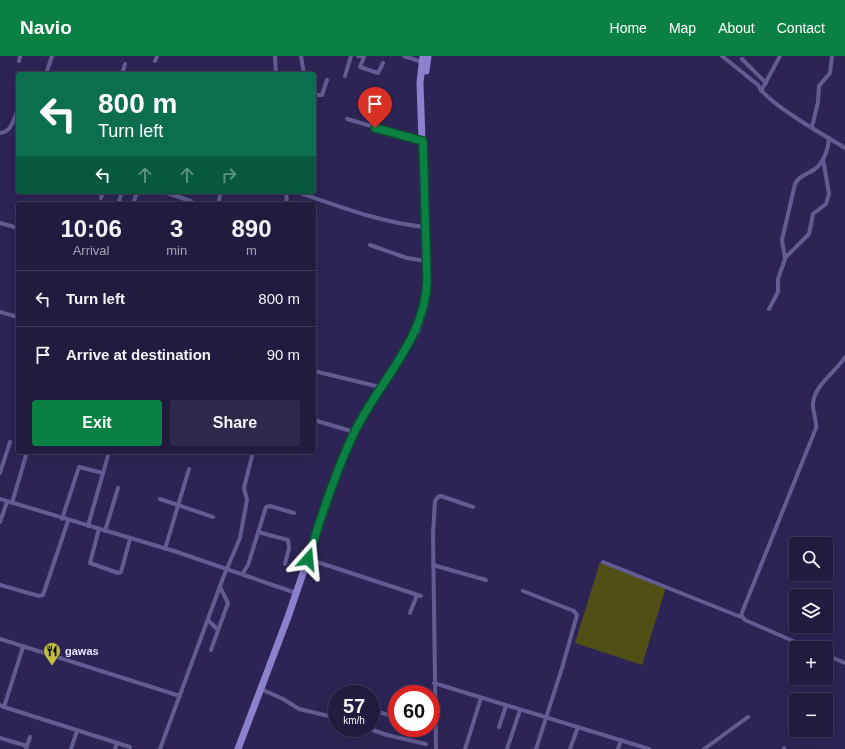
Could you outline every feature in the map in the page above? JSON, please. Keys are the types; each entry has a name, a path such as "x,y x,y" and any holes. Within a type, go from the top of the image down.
{"main road":[{"path":"238,749 308,559 331,489 354,432 380,387 405,351 421,321 427,295 421,95 424,58"}],"street":[{"path":"47,72 52,56"},
{"path":"155,61 156,56"},
{"path":"275,56 276,72"},
{"path":"302,56 304,72"},
{"path":"345,76 351,56"},
{"path":"358,56 364,56 360,67 378,73 383,63"},
{"path":"404,56 424,58"},
{"path":"722,56 758,85 761,91 789,113 845,148"},
{"path":"761,91 780,56"},
{"path":"812,127 818,102 819,86 830,73 832,56"},
{"path":"741,57 766,83"},
{"path":"123,72 125,64"},
{"path":"316,95 322,95 327,80"},
{"path":"0,133 4,132 11,126 16,114"},
{"path":"347,119 423,141"},
{"path":"785,259 782,240 795,184 798,179 818,166 823,160 830,138"},
{"path":"768,309 778,292 778,278 785,259 809,234 813,214 828,200 829,194 823,160"},
{"path":"101,198 102,194"},
{"path":"170,194 190,201"},
{"path":"303,194 377,217 408,225 426,227"},
{"path":"0,223 16,227"},
{"path":"370,245 407,258 426,261"},
{"path":"0,312 16,316"},
{"path":"741,617 816,428 812,407 814,396 845,357"},
{"path":"316,371 380,387"},
{"path":"316,421 354,432"},
{"path":"0,473 10,442"},
{"path":"12,503 26,454"},
{"path":"88,526 108,454"},
{"path":"160,749 227,568 241,535 247,500 244,488 252,454"},
{"path":"62,519 79,467 103,473"},
{"path":"165,549 189,469"},
{"path":"105,531 118,488"},
{"path":"473,508 443,497 436,498 433,534 434,683 649,749"},
{"path":"0,499 68,521 243,573 296,592"},
{"path":"160,499 213,517"},
{"path":"0,522 7,502"},
{"path":"243,573 248,565 268,506 294,513"},
{"path":"0,585 39,596 44,595 68,521"},
{"path":"99,529 90,563 118,573 121,572 130,539"},
{"path":"258,532 288,540 289,548 285,564"},
{"path":"308,559 419,596 410,613"},
{"path":"603,562 741,617 793,641"},
{"path":"433,565 486,580"},
{"path":"210,650 228,603 220,587"},
{"path":"523,591 574,611 577,615 536,749"},
{"path":"208,620 218,630"},
{"path":"0,639 180,696"},
{"path":"23,647 2,706 130,747"},
{"path":"833,658 845,663"},
{"path":"260,689 283,699 299,709 328,716"},
{"path":"465,749 481,698"},
{"path":"499,727 506,706"},
{"path":"507,749 520,710"},
{"path":"382,713 388,715"},
{"path":"704,749 748,718"},
{"path":"570,749 578,727"},
{"path":"71,749 77,731"},
{"path":"380,733 426,744"},
{"path":"0,738 27,748 30,736"},
{"path":"434,737 436,749"},
{"path":"618,749 621,740"},
{"path":"115,749 117,743"},
{"path":"632,744 637,749"}],"shaded area":[{"path":"600,562 666,587 642,665 575,643"}],"place":[{"name":"gawas","path":"52,666"}],"route":[{"path":"308,559 318,525 354,432 380,387 405,351 417,330 424,312 426,300 427,281 423,141 413,140 392,132 375,128"}]}
